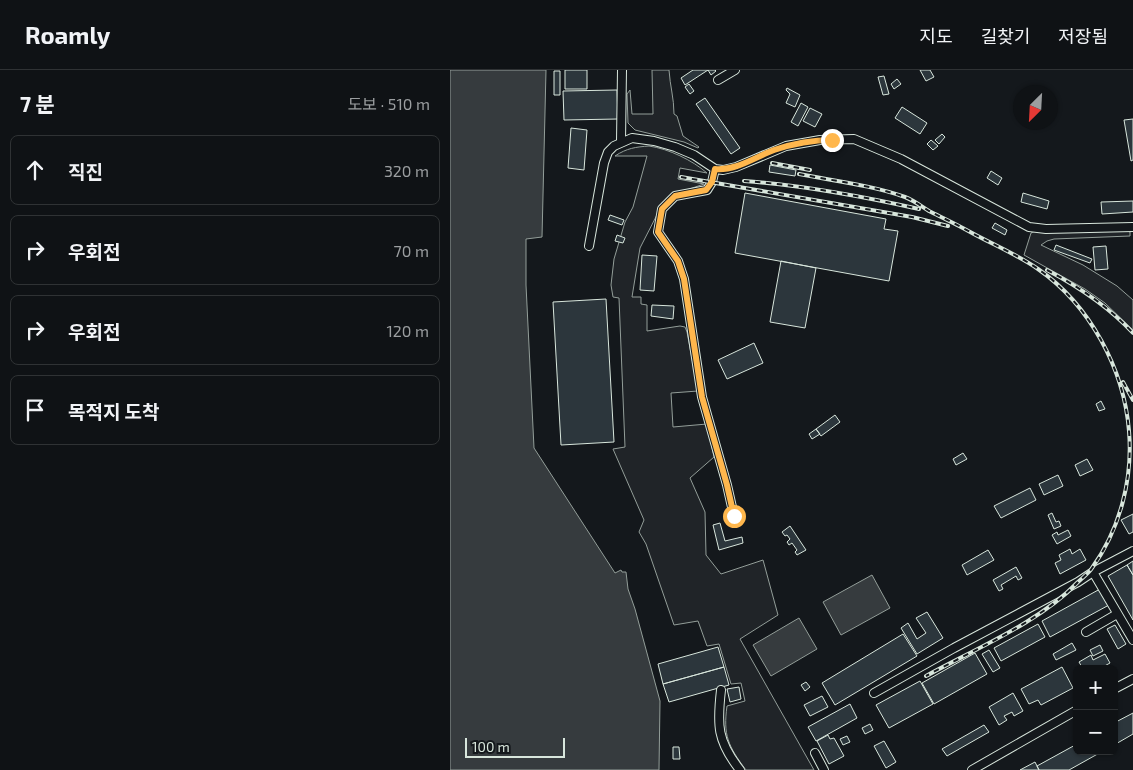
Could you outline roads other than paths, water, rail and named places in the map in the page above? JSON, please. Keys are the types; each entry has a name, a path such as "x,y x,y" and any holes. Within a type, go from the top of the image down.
{"street":[{"path":"621,141 622,70"},
{"path":"718,80 735,70"},
{"path":"589,246 604,163 608,152 621,141 632,138 675,147 694,155 715,169 728,169 786,146 820,140 854,139 901,159 1029,227 1046,229 1133,227"},
{"path":"715,169 712,182 706,190 675,196 662,209 658,232 678,261 684,279 702,397 734,516"},
{"path":"874,693 1133,551"},
{"path":"1093,572 1133,640"},
{"path":"1086,632 1117,614"},
{"path":"1118,687 1133,679"},
{"path":"721,690 718,728 729,756 740,770"},
{"path":"972,770 1073,712"},
{"path":"815,753 824,770"}],"railway":[{"path":"772,163 810,170"},
{"path":"799,174 866,186 905,197 1038,269 1057,284 1073,301 1101,340 1112,362 1126,408 1130,449 1126,485 1117,520 1102,553 1092,568 1063,596 1045,610 1006,634 926,676"},
{"path":"681,177 912,217 948,226"},
{"path":"744,181 832,192 919,209"},
{"path":"1047,270 1093,298 1114,314 1133,333"},
{"path":"1123,382 1133,400"}]}
